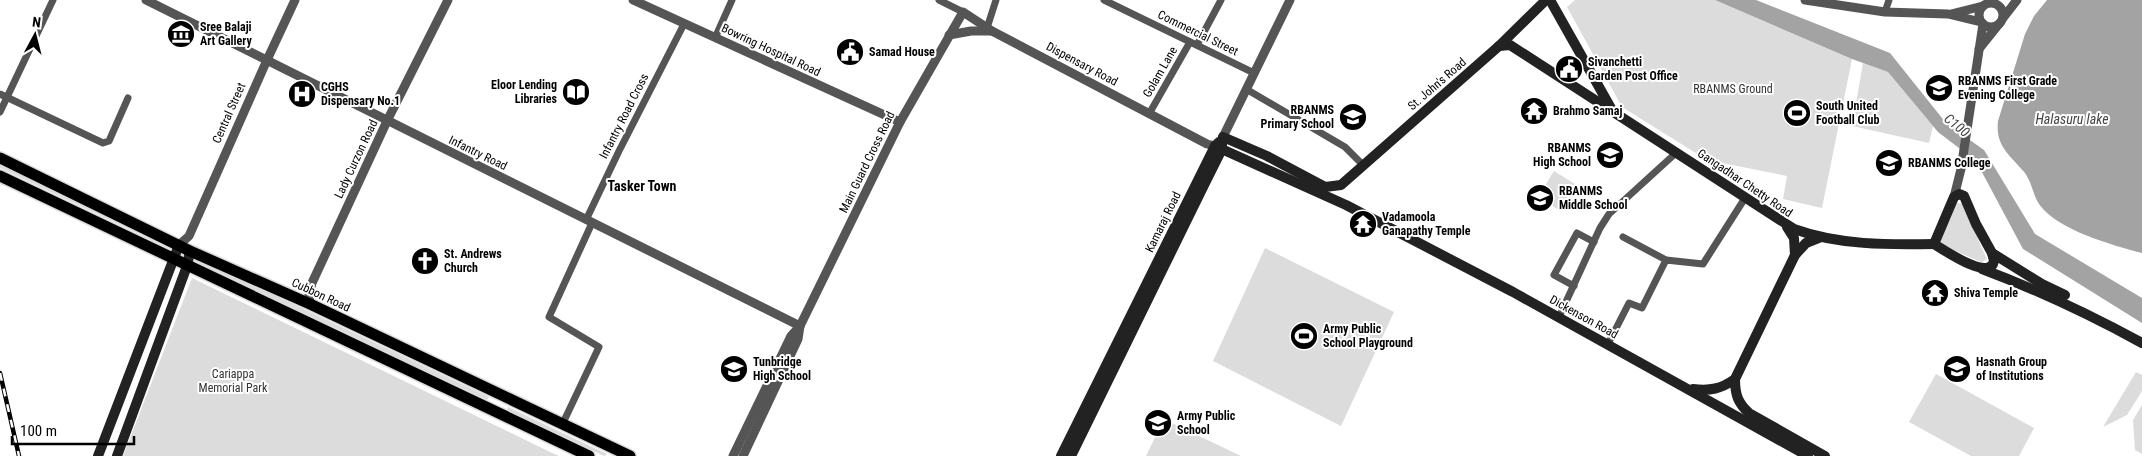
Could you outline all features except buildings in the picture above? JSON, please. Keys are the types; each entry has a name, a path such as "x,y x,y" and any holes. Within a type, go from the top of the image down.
{"main road":[{"name":"St. John's Road","path":"1341,185 1499,46 1546,0"},
{"name":"Gangadhar Chetty Road","path":"1550,0 1613,112"},
{"name":"Gangadhar Chetty Road","path":"1499,46 1510,45 1677,152 1785,225 1822,237 1871,243 1934,244"},
{"name":"Kamaraj Road","path":"1061,456 1223,138"},
{"path":"1223,138 1267,156 1324,187 1341,185 1340,196 1346,205"},
{"name":"Kamaraj Road","path":"1070,456 1218,148"},
{"name":"Dickenson Road","path":"1218,148 1346,205 1560,317 1689,389 1801,447 1825,456"},
{"name":"Cubbon Road","path":"0,158 190,251 310,304 624,454"},
{"path":"0,176 589,456"},
{"path":"1959,196 1934,244 1978,267 2036,289 2142,343"},
{"path":"1959,196 1994,258 1993,265 1986,269 1978,267"},
{"path":"1785,225 1794,238 1795,255"},
{"path":"1689,389 1705,391 1719,389 1735,379 1795,255 1806,243 1822,237"},
{"name":"Central Street","path":"98,456 172,259 179,245"},
{"name":"Central Street","path":"117,456 187,266 190,251"},
{"path":"1992,253 2042,284 2142,336"},
{"name":"Dickenson Road","path":"1735,379 1735,395 1741,405 1749,413 1801,447 1808,456"},
{"path":"492,410 499,395"},
{"path":"109,425 126,432"}],"street":[{"path":"0,112 3,96 53,0"},
{"name":"Infantry Road","path":"146,0 800,326"},
{"name":"Central Street","path":"179,245 189,236 266,60 296,0"},
{"name":"Lady Curzon Road","path":"310,304 309,295 312,283 388,121 448,0"},
{"name":"Bowring Hospital Road","path":"633,0 900,122"},
{"path":"715,38 732,0"},
{"name":"Dispensary Road","path":"939,0 963,12 990,30 1149,114 1218,148"},
{"path":"949,35 990,30 996,0"},
{"name":"Commercial Street","path":"1104,0 1254,73"},
{"name":"Golam Lane","path":"1149,114 1221,0"},
{"name":"Kamaraj Road","path":"1223,138 1290,0"},
{"path":"1805,0 1885,12 1948,14 1993,27 2001,21"},
{"path":"1885,12 1889,0"},
{"path":"1979,49 2017,0"},
{"path":"1948,14 1992,3 2001,8 2001,21"},
{"path":"1959,196 1966,130 1982,23 1979,15 1992,3"},
{"name":"Main Guard Cross Road","path":"733,456 791,336 800,326 900,122 963,12"},
{"name":"Infantry Road Cross","path":"562,425 599,346 549,317 619,151 684,24"},
{"path":"1246,90 1345,148 1363,165"},
{"path":"3,96 103,143 109,141 128,98"},
{"path":"1560,317 1594,242 1609,214 1677,152"},
{"path":"1623,237 1666,260 1703,264 1745,198"},
{"path":"1574,286 1554,275 1577,233 1594,242"},
{"name":"Central Street","path":"189,236 190,251"},
{"path":"1608,344 1629,303 1642,308 1666,260"},
{"name":"Main Guard Cross Road","path":"743,456 798,339 800,326"}],"green space":[{"name":"RBANMS Ground","path":"1575,0 1715,0 1852,59 1822,208 1783,199 1787,176 1707,160 1622,107 1567,7"},
{"path":"1863,63 1888,72 1933,126 1929,143 1852,126"},
{"path":"0,164 167,245 167,247 0,168"},
{"path":"1554,171 1575,184 1559,210 1538,197"},
{"path":"1957,203 1965,204 1987,259 1981,262 1941,245 1939,239"},
{"name":"Army Public School Playground","path":"1265,248 1394,312 1341,426 1213,361"},
{"path":"200,260 489,397 487,400 199,264"},
{"name":"Cariappa Memorial Park","path":"192,278 546,450 559,456 123,456"},
{"path":"2136,372 2142,375 2142,391 2127,415 2103,427"},
{"path":"1936,374 2034,428 2019,456 1971,456 1909,422"},
{"path":"2142,405 2142,454 2135,450 2133,420"},
{"path":"508,407 607,454 604,456 507,410"},
{"path":"1174,424 1241,456 1146,456 1160,427"}],"water":[{"path":"1715,0 1756,0 1890,53 1946,123 1984,150 2035,234 2142,298 2142,323 2023,249 1976,161 1938,132 1888,72 1852,59"},
{"name":"Halasuru lake","path":"2047,0 2142,0 2142,253 2086,235 2058,222 2039,204 2025,173 2001,144 1998,121 2025,34 2034,16"}],"railway":[{"path":"0,373 19,456"}],"place":[{"name":"Sree Balaji Art Gallery","path":"181,34"},
{"name":"Samad House","path":"850,52"},
{"name":"Sivanchetti Garden Post Office","path":"1569,69"},
{"name":"RBANMS First Grade Evening College","path":"1939,88"},
{"name":"Eloor Lending Libraries","path":"576,92"},
{"name":"CGHS Dispensary No.1","path":"302,94"},
{"name":"Brahmo Samaj","path":"1534,111"},
{"name":"South United Football Club","path":"1797,113"},
{"name":"RBANMS Primary School","path":"1353,117"},
{"name":"RBANMS High School","path":"1610,155"},
{"name":"RBANMS College","path":"1889,163"},
{"name":"RBANMS Middle School","path":"1540,198"},
{"name":"Vadamoola Ganapathy Temple","path":"1363,224"},
{"name":"St. Andrews Church","path":"425,261"},
{"name":"Shiva Temple","path":"1935,293"},
{"name":"Army Public School Playground","path":"1304,336"},
{"name":"Tunbridge High School","path":"734,369"},
{"name":"Hasnath Group of Institutions","path":"1957,369"},
{"name":"Army Public School","path":"1158,423"}],"district":[{"name":"Tasker Town","path":"642,186"}],"water label":[{"name":"C100","path":"1957,125"}]}
